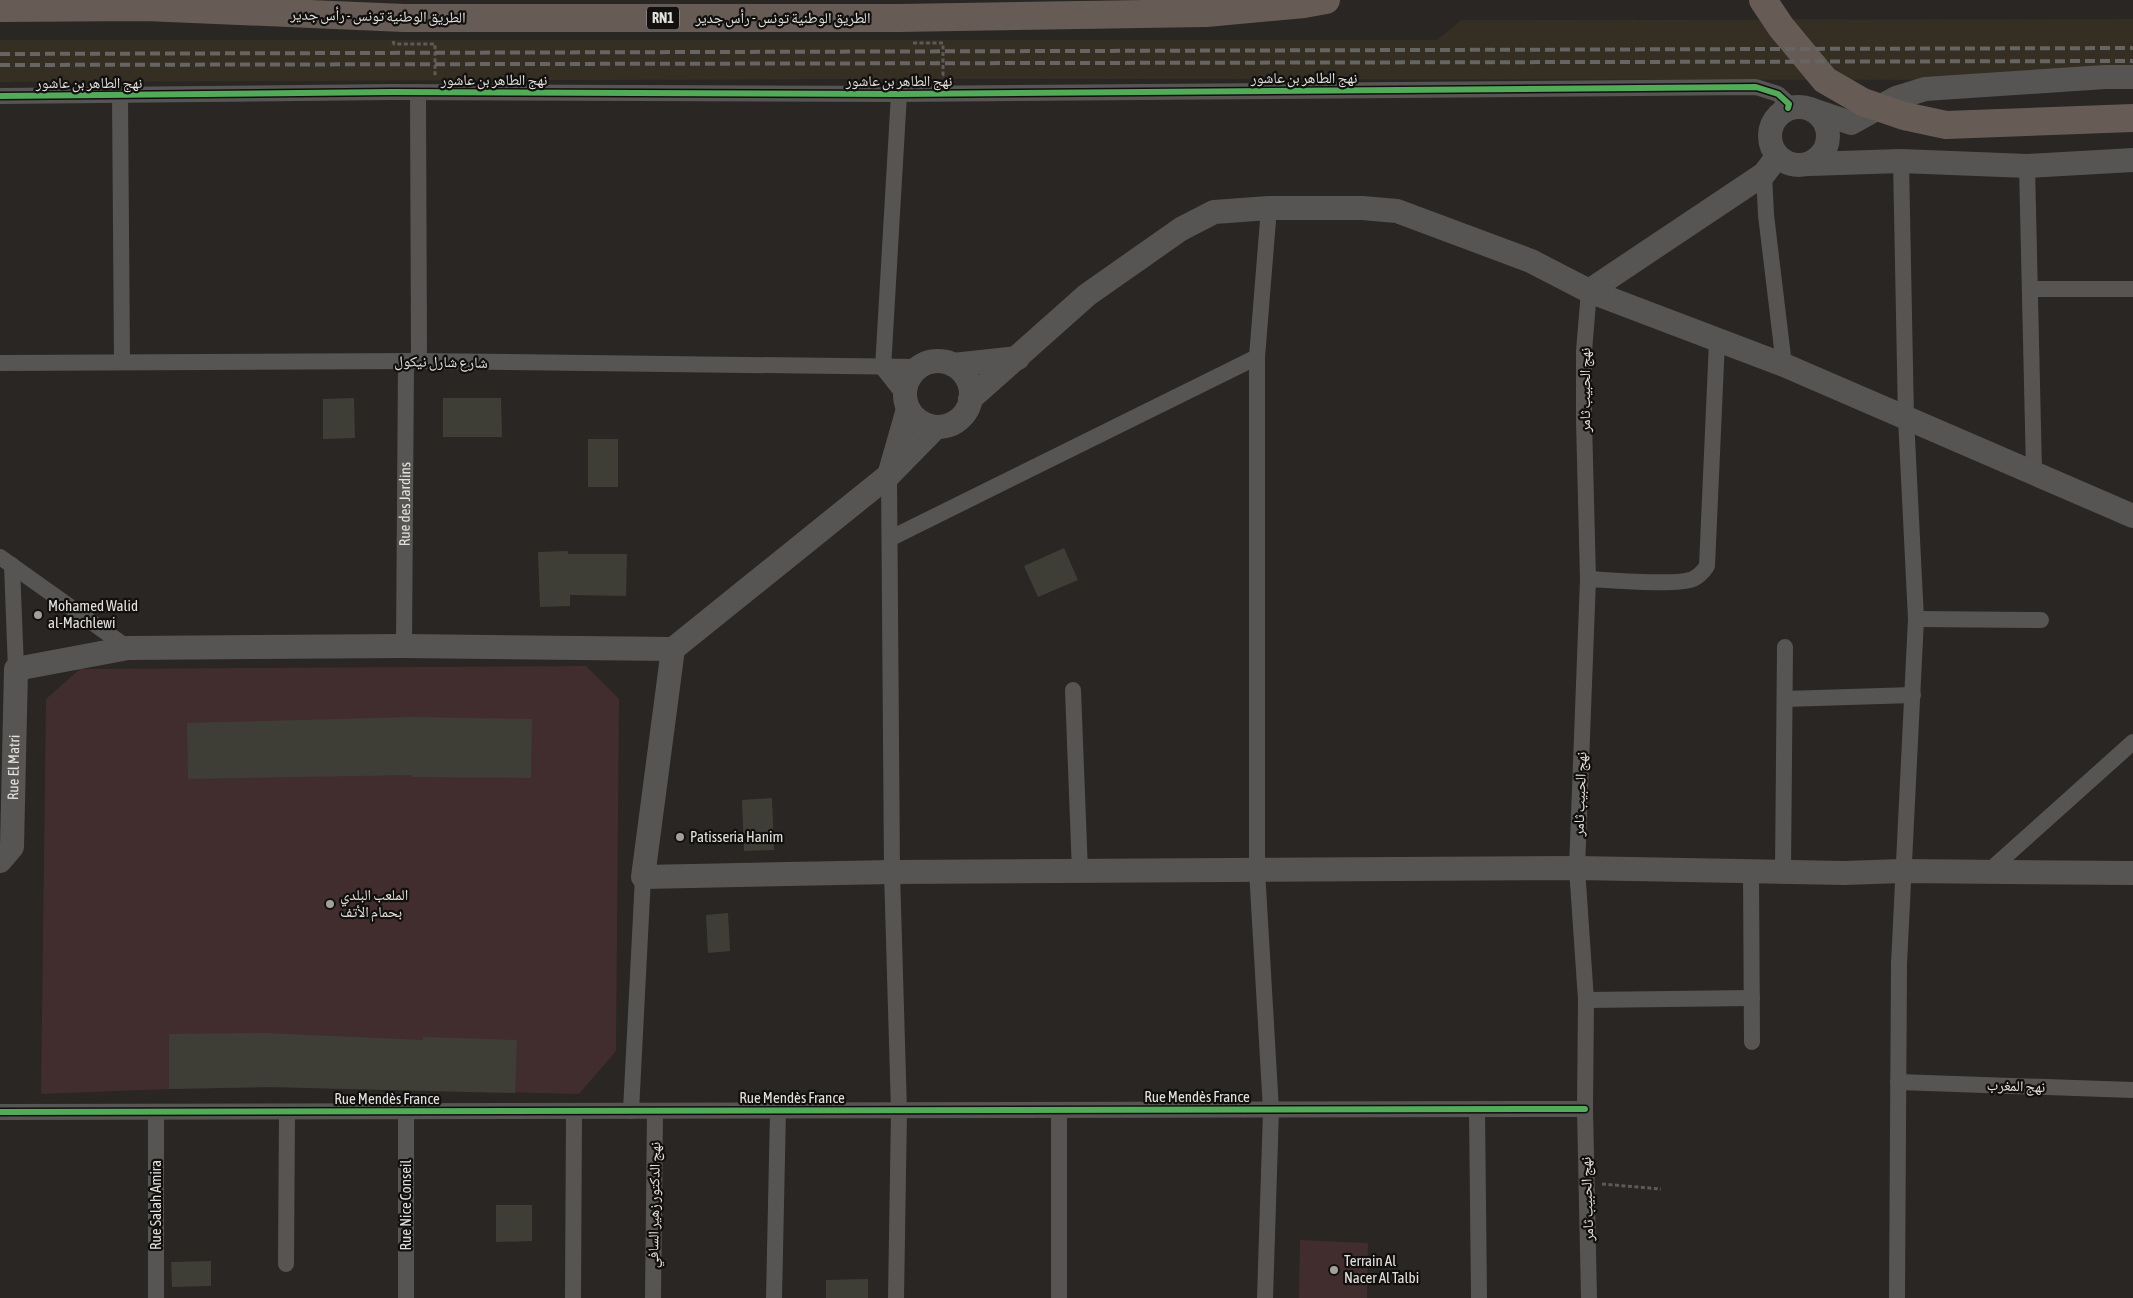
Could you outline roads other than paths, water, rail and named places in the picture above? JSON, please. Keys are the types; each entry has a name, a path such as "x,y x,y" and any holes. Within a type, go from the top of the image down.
{"highway":[{"name":"الطريق الوطنية تونس - رأس جدير","path":"0,8 146,7 1150,16 1206,13 1304,4 1326,0"},
{"path":"1763,0 1796,47 1825,80 1863,102 1904,116 1946,125 2133,118"}],"street":[{"path":"1784,365 1766,215 1771,147 1769,136 1771,124 1778,114 1799,108 1851,123 1896,98 1925,89 2105,77 2133,77"},
{"name":"نهج الطاهر بن عاشور","path":"0,96 418,92 899,94 1756,87 1778,94 1789,104 1799,108"},
{"name":"Rue des Jardins","path":"404,646 418,92"},
{"path":"899,94 883,368 916,419 936,427"},
{"path":"120,95 122,362"},
{"path":"1799,108 1820,115 1826,125 1828,136 1826,148 1820,157 1810,164"},
{"path":"1589,291 1770,166 1901,162 2027,166 2133,160"},
{"path":"1897,1298 1898,1082 1902,870 1916,619 1906,418 1901,162"},
{"path":"2027,166 2034,471"},
{"path":"1265,1298 1271,1110 1257,870 1257,357 1270,208"},
{"path":"6,561 16,669 128,648 404,646 673,649 889,475 936,427 955,422 965,412 970,400 1086,295 1181,229 1214,212 1270,208 1362,208 1396,211 1531,261 1589,291 1784,365 2132,512"},
{"path":"2030,289 2133,289"},
{"name":"نهج الحبيب ثامر","path":"1589,291 1584,381 1588,579 1577,868 1586,1000 1584,1109 1589,1298"},
{"path":"1588,579 1635,582 1690,580 1700,575 1707,566 1718,341"},
{"path":"891,538 1257,357"},
{"path":"896,1298 899,1111 892,872 891,538 889,475 906,402 907,382 920,367 940,361 953,365 1018,358"},
{"name":"شارع شارل نيكول","path":"0,363 412,361 920,367"},
{"path":"953,365 967,380 970,400"},
{"path":"6,561 128,648"},
{"path":"1916,619 2041,620"},
{"path":"1783,872 1785,647"},
{"path":"631,1111 643,877 673,649"},
{"name":"Rue El Matri","path":"0,861 12,847 16,669"},
{"path":"1073,690 1080,872"},
{"path":"1785,699 1913,695"},
{"path":"1989,872 2133,742"},
{"path":"643,877 892,872 1577,868 1844,873 1902,870 2133,873"},
{"path":"1752,872 1752,1042"},
{"path":"1586,1000 1752,998"},
{"name":"نهج المغرب","path":"1898,1082 2133,1090"},
{"path":"1477,1109 1479,1298"},
{"name":"Rue Mendès France","path":"0,1112 1584,1109"},
{"path":"1059,1110 1059,1298"},
{"path":"573,1298 574,1111"},
{"name":"نهج الدكتور زهير السافي","path":"653,1298 655,1111"},
{"path":"774,1298 778,1111"},
{"name":"Rue Salah Amira","path":"156,1112 156,1298"},
{"path":"286,1264 287,1112"},
{"name":"Rue Nice Conseil","path":"406,1112 406,1298"}],"railway":[{"path":"0,54 2133,48"},
{"path":"0,65 2133,61"}],"place":[{"name":"Mohamed Walid al-Machlewi","path":"38,615"},
{"name":"Patisseria Hanim","path":"680,837"},
{"name":"الملعب البلدي بحمام الأتف","path":"330,904"},
{"name":"Terrain Al Nacer Al Talbi","path":"1334,1270"}]}
